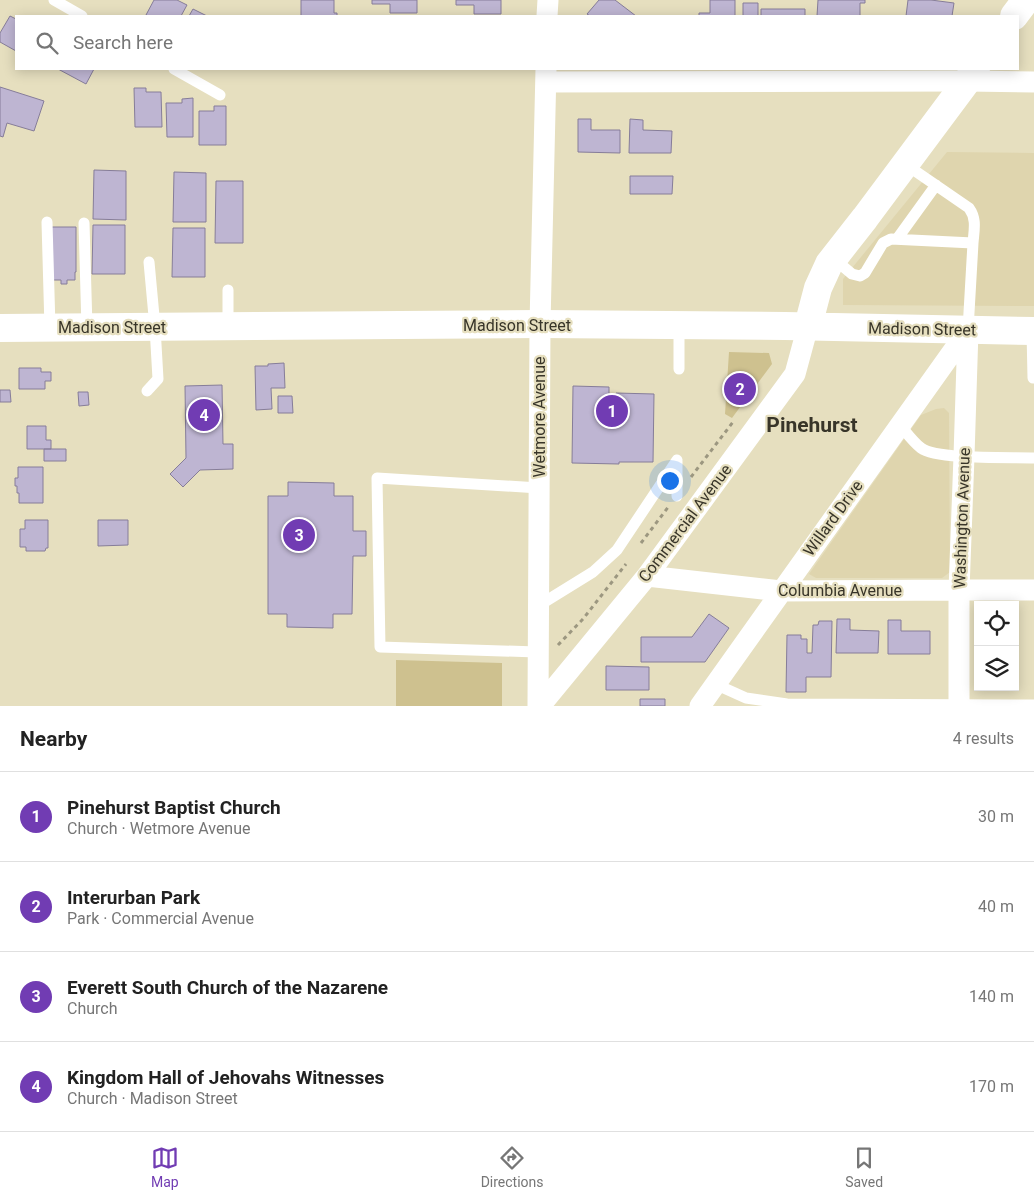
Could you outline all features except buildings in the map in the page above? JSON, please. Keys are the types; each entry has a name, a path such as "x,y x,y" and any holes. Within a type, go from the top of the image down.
{"street":[{"path":"547,15 548,0"},
{"path":"1015,15 1026,0"},
{"path":"546,76 972,75 1034,82"},
{"path":"808,326 818,288 828,264 865,218 972,75"},
{"name":"Wetmore Avenue","path":"538,706 540,324 546,76"},
{"name":"Madison Street","path":"0,328 540,324 808,326 1033,331"},
{"name":"Commercial Avenue","path":"538,706 647,576 795,374 808,326"},
{"name":"Willard Drive","path":"700,706 968,330"},
{"name":"Washington Avenue","path":"959,705 959,590 968,330"},
{"name":"Columbia Avenue","path":"647,576 781,591 1034,590"}],"lane":[{"path":"54,0 80,15"},
{"path":"176,70 220,95"},
{"path":"905,164 969,208 974,214 975,226 972,243 968,330"},
{"path":"898,240 936,185"},
{"path":"47,222 50,328"},
{"path":"84,223 87,328"},
{"path":"833,258 852,274 860,276 865,273 883,243 891,240 972,243"},
{"path":"146,391 158,379 149,262"},
{"path":"228,290 228,326"},
{"path":"679,369 680,326"},
{"path":"1032,378 1033,331"},
{"path":"900,425 922,449 937,454 1034,458"},
{"path":"538,606 593,572 617,550 678,460 677,496"},
{"path":"537,652 380,648 377,478 539,488"},
{"path":"715,684 746,698 787,704 1034,705"}],"shaded area":[{"path":"947,152 1034,153 1034,306 843,305 843,279"},
{"path":"729,352 769,353 772,364 732,418 725,414"},
{"path":"944,408 949,413 950,572 942,578 816,578 809,574 921,415"},
{"path":"396,660 502,663 502,706 396,706"}],"place":[{"name":"Interurban Park","path":"740,389"},
{"name":"Pinehurst Baptist Church","path":"612,411"},
{"name":"Kingdom Hall of Jehovahs Witnesses","path":"204,415"},
{"name":"Everett South Church of the Nazarene","path":"299,535"}],"district":[{"name":"Pinehurst","path":"812,425"}]}
